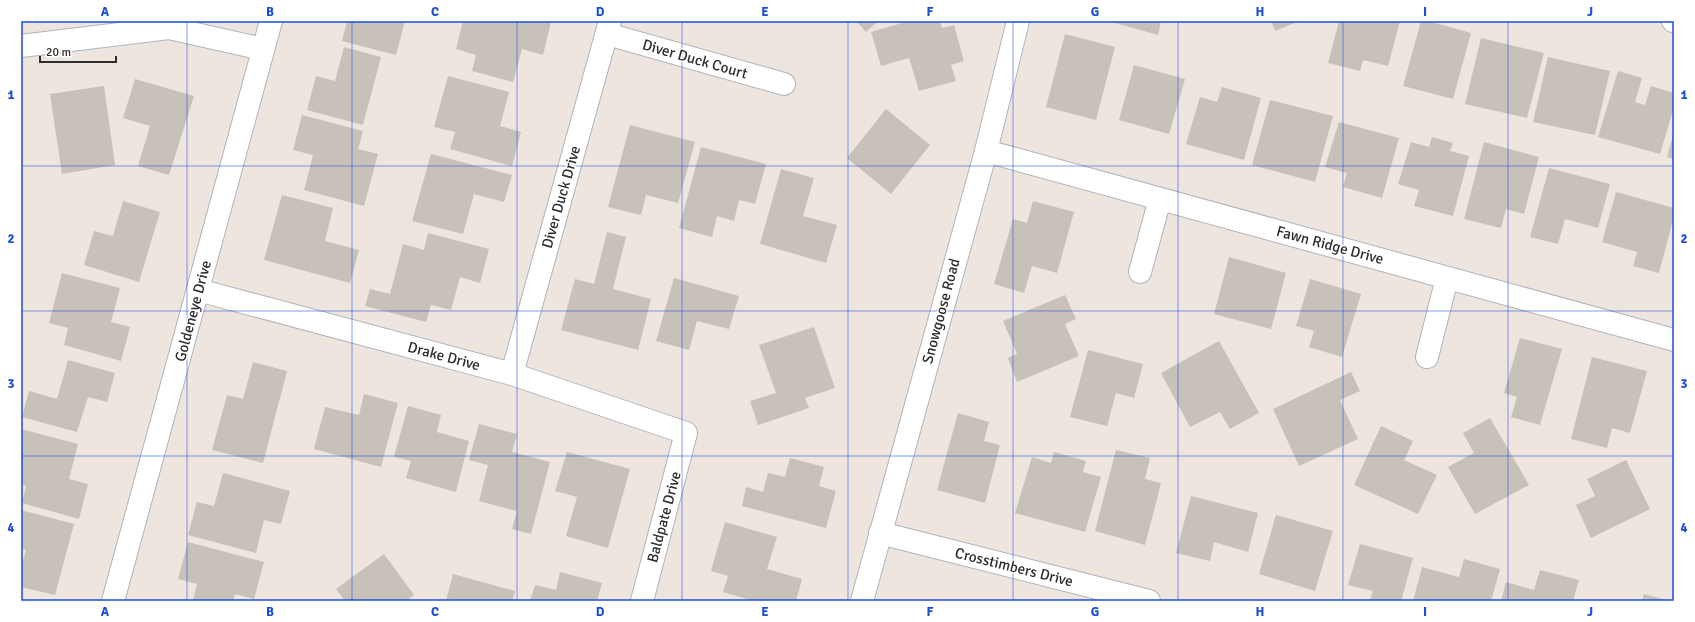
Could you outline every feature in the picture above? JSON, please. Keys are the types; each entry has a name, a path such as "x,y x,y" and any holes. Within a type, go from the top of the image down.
{"street":[{"name":"Goldeneye Drive","path":"113,601 271,21"},
{"name":"Snowgoose Road","path":"862,601 986,151 1018,21"},
{"name":"Diver Duck Court","path":"609,27 784,84"},
{"name":"Diver Duck Drive","path":"512,374 609,27"},
{"path":"21,46 169,28 263,49"},
{"name":"Fawn Ridge Drive","path":"986,151 1674,340"},
{"path":"1140,272 1160,199"},
{"path":"1428,357 1447,278"},
{"name":"Drake Drive","path":"198,290 512,374 686,433"},
{"name":"Baldpate Drive","path":"642,601 686,433"},
{"name":"Crosstimbers Drive","path":"880,533 1149,601"}],"building":[{"path":"347,21 405,21 396,55 342,41"},
{"path":"463,21 551,22 543,55 522,49 513,82 472,71 476,55 456,49"},
{"path":"856,21 878,21 866,32"},
{"path":"909,21 940,21 942,28 954,25 964,61 951,65 956,81 919,91 909,58 881,66 871,32"},
{"path":"1108,21 1161,21 1158,35"},
{"path":"1271,21 1299,21 1275,31"},
{"path":"1339,21 1400,21 1388,66 1363,60 1360,71 1328,63"},
{"path":"1421,21 1428,21 1471,33 1453,99 1403,86"},
{"path":"1065,34 1115,47 1096,120 1046,107"},
{"path":"1481,38 1544,53 1527,118 1465,104"},
{"path":"344,47 381,57 363,125 307,110 316,76 335,81"},
{"path":"1548,57 1610,71 1595,135 1533,122"},
{"path":"1134,65 1185,79 1169,134 1119,120"},
{"path":"1618,71 1642,78 1635,102 1645,105 1651,86 1674,93 1674,107 1660,154 1598,137"},
{"path":"448,76 509,92 500,126 521,132 512,166 450,149 455,132 434,127"},
{"path":"135,79 194,96 169,175 138,166 150,126 123,118"},
{"path":"104,86 115,165 62,174 50,94"},
{"path":"1222,87 1261,98 1244,160 1186,144 1200,97 1217,102"},
{"path":"1270,100 1333,116 1315,182 1252,165"},
{"path":"886,109 930,145 891,194 847,158"},
{"path":"302,115 363,131 358,149 378,154 364,206 304,190 313,155 293,150"},
{"path":"1339,122 1399,138 1382,198 1343,187 1347,173 1325,167"},
{"path":"630,125 695,142 678,203 646,195 641,215 608,207"},
{"path":"1674,132 1674,159 1667,157"},
{"path":"1432,137 1453,143 1450,151 1469,156 1453,216 1414,206 1419,190 1398,184 1411,142 1429,147"},
{"path":"1484,142 1539,157 1524,214 1506,209 1501,228 1464,219"},
{"path":"701,147 766,164 755,204 739,200 734,221 717,216 712,237 679,228"},
{"path":"431,154 512,175 504,202 474,194 463,234 412,221"},
{"path":"1549,168 1610,184 1598,228 1565,219 1558,244 1530,237"},
{"path":"781,169 814,178 803,216 837,225 826,263 760,244"},
{"path":"1616,192 1674,208 1674,216 1659,273 1633,266 1637,252 1602,242"},
{"path":"282,195 333,208 325,241 359,250 350,283 264,260"},
{"path":"123,201 160,212 139,282 84,265 94,231 113,236"},
{"path":"1033,201 1074,212 1057,273 1032,266 1024,293 994,284 1013,219 1027,223"},
{"path":"607,232 626,237 613,289 651,299 638,350 561,330 575,279 594,284"},
{"path":"428,233 489,249 480,283 460,277 451,310 431,305 426,322 365,306 370,289 390,294 403,244 424,250"},
{"path":"1229,257 1286,273 1271,329 1214,314"},
{"path":"62,273 120,288 111,322 130,327 121,361 64,345 68,328 49,323"},
{"path":"674,278 739,296 729,329 697,321 689,350 656,341"},
{"path":"1310,279 1361,294 1342,357 1309,347 1314,331 1296,326"},
{"path":"1065,295 1076,319 1065,324 1079,356 1017,382 1008,358 1017,354 1003,321"},
{"path":"814,327 835,388 805,398 809,408 758,425 750,401 776,393 759,345"},
{"path":"1520,338 1562,349 1540,425 1511,417 1517,397 1504,393"},
{"path":"1219,341 1259,413 1230,429 1220,412 1190,427 1161,373"},
{"path":"1088,350 1143,364 1134,398 1116,393 1107,426 1070,417"},
{"path":"1592,357 1647,371 1630,433 1612,428 1607,448 1571,439"},
{"path":"68,360 115,373 107,402 88,397 77,432 22,417 29,391 57,399"},
{"path":"253,362 287,371 263,463 212,450 227,395 243,399"},
{"path":"1351,372 1360,391 1340,400 1358,439 1299,466 1273,409"},
{"path":"364,394 398,403 381,467 314,449 325,407 359,415"},
{"path":"408,406 441,415 437,432 469,441 456,492 406,478 411,461 394,457"},
{"path":"958,413 989,422 984,441 1000,445 985,503 937,490"},
{"path":"1490,418 1529,485 1475,514 1448,467 1474,453 1463,433"},
{"path":"479,424 517,434 512,452 550,462 531,534 512,529 517,511 479,501 488,465 469,460"},
{"path":"1381,426 1413,441 1404,460 1437,475 1418,514 1354,485"},
{"path":"21,429 78,444 69,479 88,484 79,519 22,503 26,486 21,484"},
{"path":"1116,450 1150,458 1145,479 1161,483 1145,545 1095,531"},
{"path":"567,452 630,469 608,548 566,536 577,497 555,491"},
{"path":"1054,452 1086,461 1083,472 1101,477 1085,532 1015,513 1032,457 1051,463"},
{"path":"790,458 824,467 819,486 836,491 826,528 742,506 746,487 763,492 768,473 785,477"},
{"path":"1626,460 1650,509 1591,538 1576,505 1595,496 1587,479"},
{"path":"223,473 290,491 281,524 264,520 256,553 188,535 197,502 214,506"},
{"path":"1191,496 1258,513 1248,552 1214,542 1210,561 1176,553"},
{"path":"21,510 74,524 55,595 21,587 21,567 26,550 21,548"},
{"path":"1276,515 1333,531 1315,591 1259,574"},
{"path":"725,522 777,537 767,569 802,579 796,601 754,601 723,592 728,576 711,571"},
{"path":"188,542 264,562 254,599 235,594 233,601 193,601 197,584 178,579"},
{"path":"1360,544 1413,558 1401,601 1370,601 1373,591 1348,585"},
{"path":"384,554 414,595 406,601 345,601 336,589"},
{"path":"1464,559 1500,569 1491,601 1413,601 1422,567 1459,577"},
{"path":"1540,570 1579,580 1573,601 1501,601 1506,582 1534,590"},
{"path":"560,572 602,583 597,601 530,601 535,585 556,590"},
{"path":"453,574 515,591 512,601 446,601"},
{"path":"1644,594 1663,599 1662,601 1642,601"}]}
